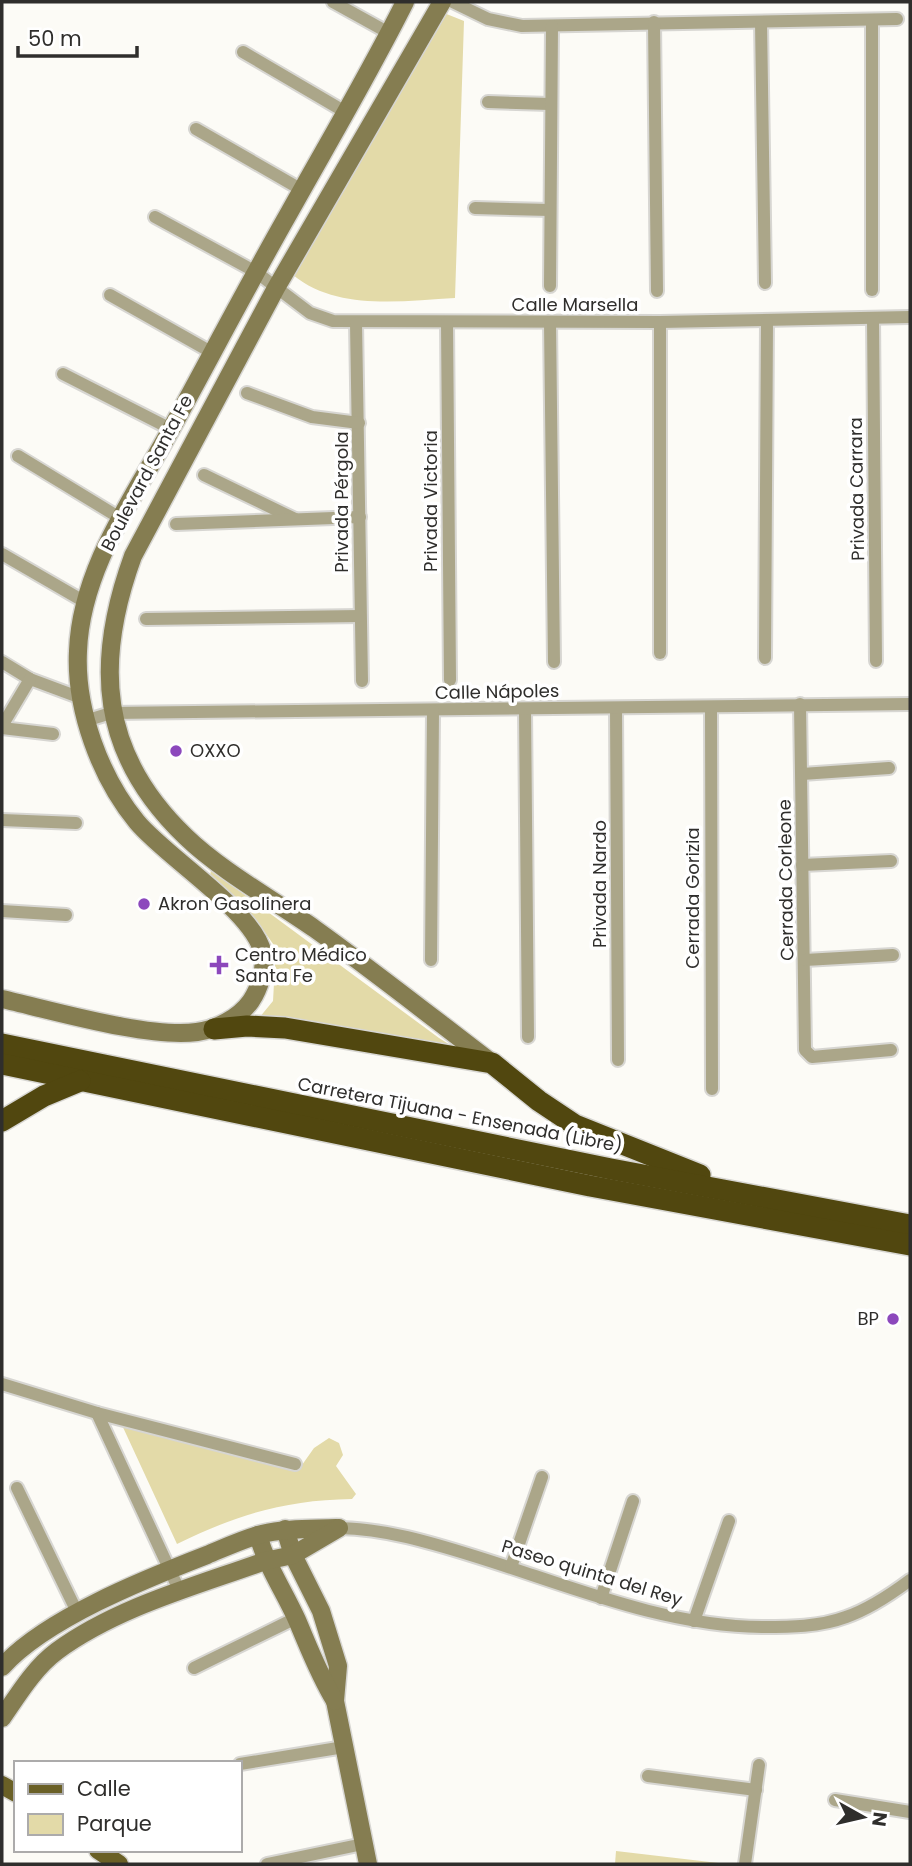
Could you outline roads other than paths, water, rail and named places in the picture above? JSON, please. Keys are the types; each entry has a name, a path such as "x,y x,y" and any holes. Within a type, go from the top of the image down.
{"highway":[{"path":"214,1028 285,1028 492,1063 539,1101 575,1125 746,1192"},
{"path":"2,1031 48,1054"},
{"name":"Carretera Tijuana - Ensenada (Libre)","path":"2,1044 583,1163 746,1192 910,1226"},
{"path":"2,1064 590,1186 910,1245"},
{"path":"2,1121 52,1092 80,1081"}],"main road":[{"name":"Boulevard Santa Fe","path":"2,999 155,1030 192,1033 214,1028 239,1013 251,1001 261,978 264,955 254,932 221,897 183,867 136,821 113,785 85,721 77,653 85,602 120,518 347,113 405,2"},
{"name":"Boulevard Santa Fe","path":"442,2 276,288 133,556 120,593 109,651 111,713 139,777 186,837 364,964 492,1063"},
{"path":"2,1667 39,1636 170,1570 258,1535 285,1529 339,1528"},
{"path":"2,1718 30,1678 55,1652 98,1626 265,1561 293,1555 339,1528"},
{"path":"285,1529 293,1555 321,1611 338,1666 335,1701 368,1864"},
{"path":"258,1535 265,1561 296,1618 318,1674 335,1701"},
{"path":"102,1852 119,1864"}],"street":[{"path":"333,2 389,33"},
{"path":"453,2 506,25 897,19"},
{"path":"872,20 872,290"},
{"path":"654,22 657,292"},
{"path":"761,22 765,284"},
{"path":"550,286 552,26"},
{"path":"243,52 347,113"},
{"path":"488,102 550,104"},
{"path":"196,129 302,190"},
{"path":"475,208 550,210"},
{"name":"Calle Marsella","path":"155,217 256,272 321,318 356,323 767,321 910,317"},
{"path":"110,295 211,352"},
{"name":"Privada Carrara","path":"873,318 876,661"},
{"path":"765,658 767,321"},
{"name":"Privada Victoria","path":"447,322 450,680"},
{"path":"550,322 554,662"},
{"path":"660,322 660,653"},
{"name":"Privada Pérgola","path":"356,323 362,681"},
{"path":"63,374 171,429"},
{"path":"247,393 312,417 359,423"},
{"path":"18,456 120,518"},
{"path":"204,475 271,504 298,520"},
{"path":"176,524 360,517"},
{"path":"2,554 85,602"},
{"path":"146,619 360,616"},
{"path":"2,662 30,679 81,698"},
{"path":"30,679 2,727 53,734"},
{"name":"Cerrada Corleone","path":"800,704 805,1050 807,1055 891,1050"},
{"name":"Calle Nápoles","path":"85,721 111,713 910,704"},
{"name":"Cerrada Gorizia","path":"711,707 712,1089"},
{"name":"Privada Nardo","path":"617,708 618,1060"},
{"path":"525,709 528,1037"},
{"path":"431,960 433,711"},
{"path":"802,774 889,768"},
{"path":"2,820 76,823"},
{"path":"183,867 203,851"},
{"path":"802,866 891,860"},
{"path":"2,911 66,915"},
{"path":"804,960 893,955"},
{"path":"2,1384 269,1460 295,1464"},
{"path":"97,1413 180,1592"},
{"path":"511,1567 542,1477"},
{"path":"17,1488 78,1614"},
{"path":"601,1598 633,1500"},
{"path":"694,1621 729,1521"},
{"name":"Paseo quinta del Rey","path":"339,1528 381,1530 511,1567 601,1598 694,1621 746,1627 820,1624 873,1605 910,1580"},
{"path":"194,1668 296,1618"},
{"path":"39,1636 55,1652"},
{"path":"242,1764 344,1747"},
{"path":"745,1864 759,1765"},
{"path":"648,1776 756,1790"},
{"path":"835,1800 910,1812"},
{"path":"267,1864 363,1844"}],"place":[{"name":"OXXO","path":"176,751"},
{"name":"Akron Gasolinera","path":"144,904"},
{"name":"Centro Médico Santa Fe","path":"219,965"},
{"name":"BP","path":"893,1319"}]}
